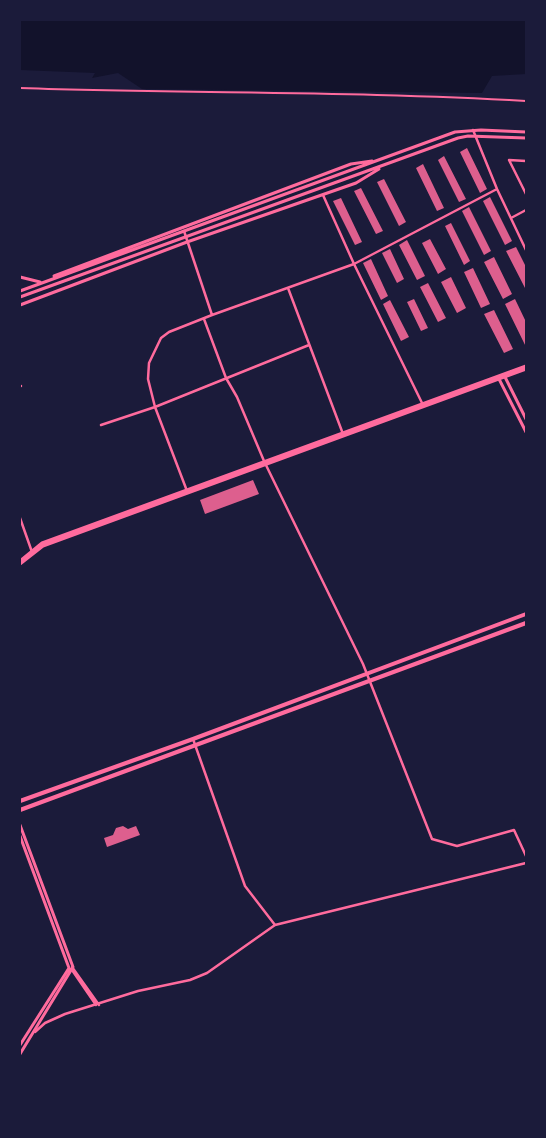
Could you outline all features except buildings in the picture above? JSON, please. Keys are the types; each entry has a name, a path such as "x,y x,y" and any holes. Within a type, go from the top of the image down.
{"main road":[{"path":"20,291 455,132 473,130 526,132"},
{"path":"20,297 458,138 475,136 526,138"},
{"path":"20,291 351,164 383,159"},
{"path":"20,305 356,182 386,165"},
{"path":"20,277 40,282"},
{"path":"20,563 42,543 526,368"},
{"path":"504,376 526,418"},
{"path":"499,378 526,432"},
{"path":"20,801 193,739 526,614"},
{"path":"20,810 526,623"},
{"path":"20,825 71,968 20,1054"},
{"path":"20,836 71,968"},
{"path":"20,1045 71,968"}],"street":[{"path":"20,88 452,97 526,101"},
{"path":"473,130 497,189 526,250"},
{"path":"526,161 509,160 526,194"},
{"path":"187,491 154,406 148,379 149,363 155,347 161,338 169,332 204,318 354,264 497,189"},
{"path":"323,194 354,264 423,405"},
{"path":"510,218 526,210"},
{"path":"183,228 212,315"},
{"path":"288,288 343,434"},
{"path":"204,318 226,378 237,397 264,463 367,673 432,839 457,846 514,830 526,856"},
{"path":"102,425 309,345"},
{"path":"20,518 32,552"},
{"path":"193,739 245,886 275,926"},
{"path":"33,1033 45,1023 65,1014 138,991 190,980 207,973 275,926 526,863"},
{"path":"71,968 98,1005"}],"shaded area":[{"path":"20,20 526,20 526,74 492,76 482,93 142,89 118,73 92,78 95,73 20,70"}]}
